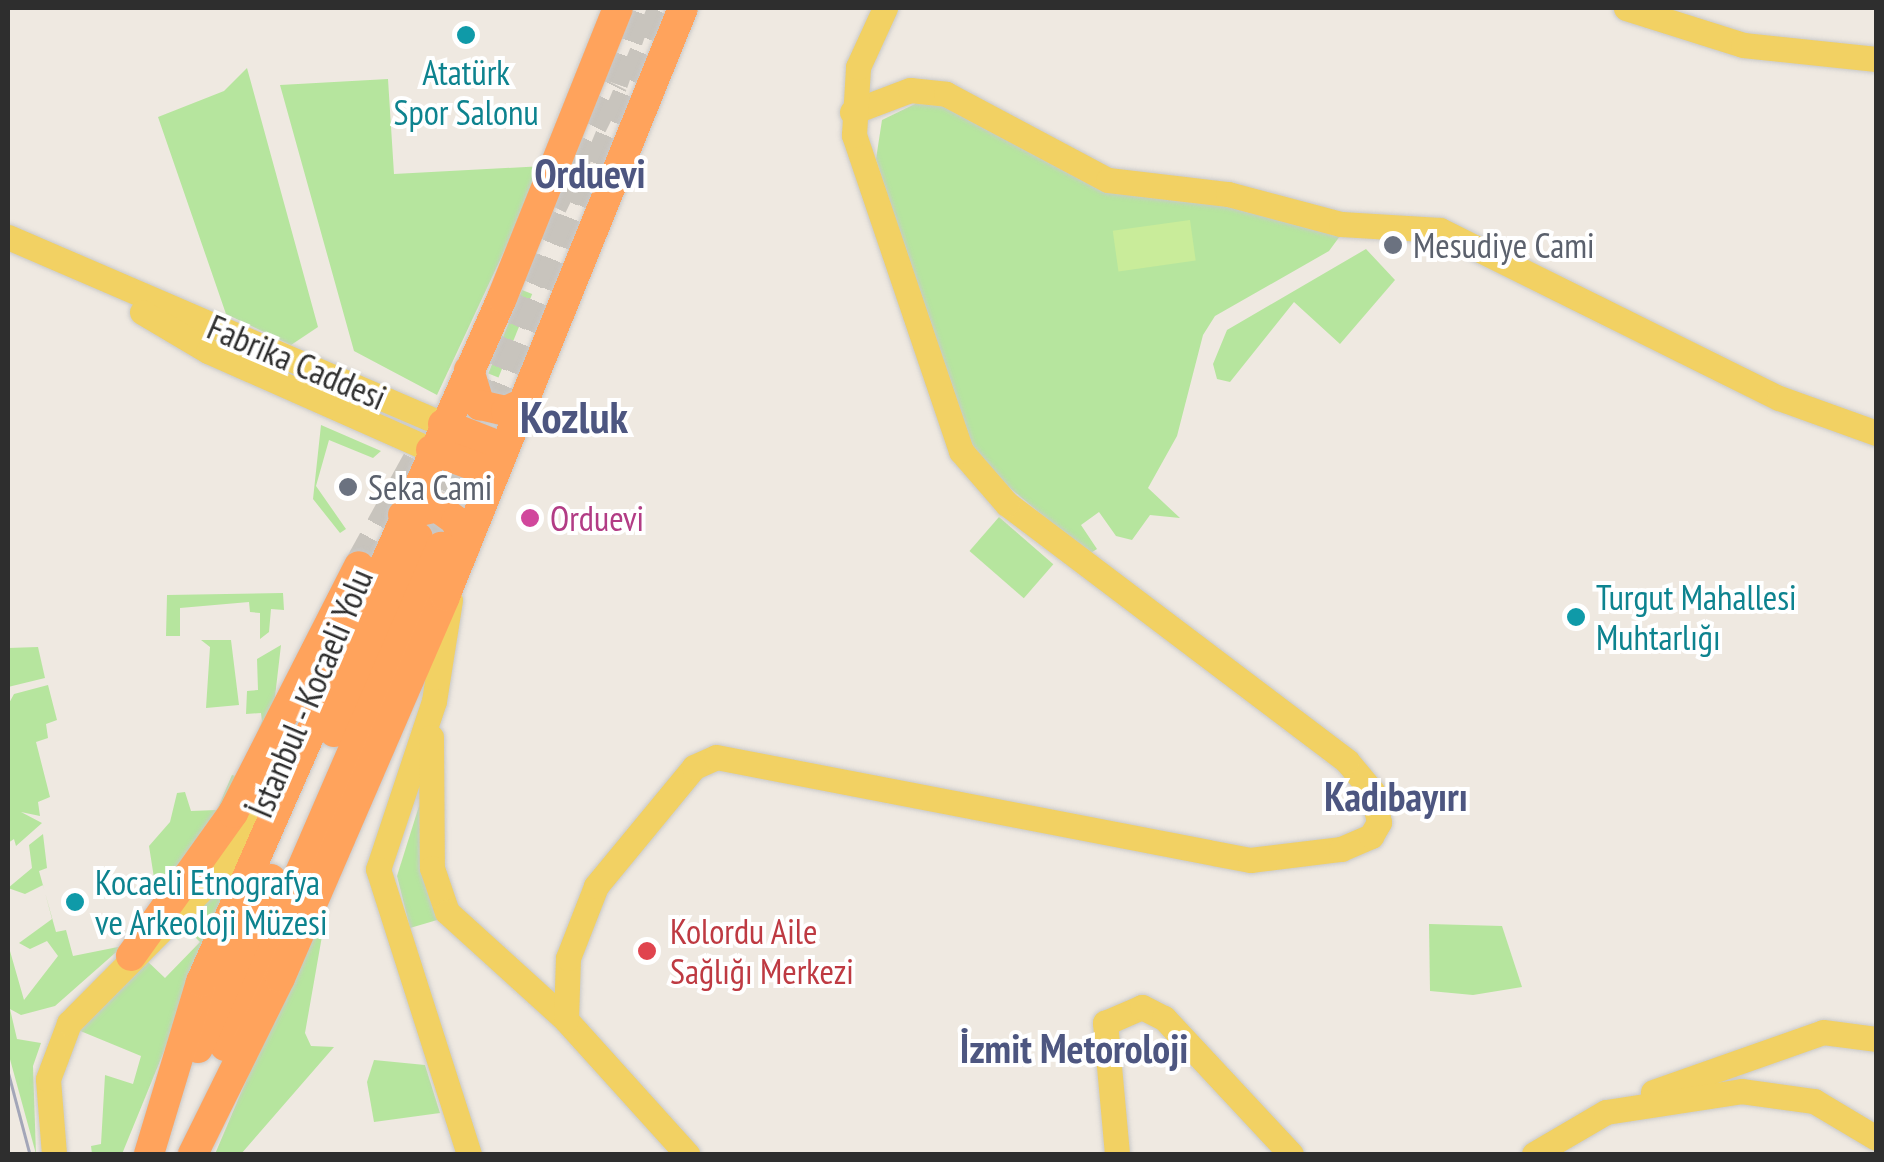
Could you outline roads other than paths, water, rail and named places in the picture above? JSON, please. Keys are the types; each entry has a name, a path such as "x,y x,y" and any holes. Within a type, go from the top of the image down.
{"highway":[{"path":"192,1154 280,978 436,544 437,437 469,370 618,8"},
{"path":"151,1154 201,982 296,778 359,613 436,544 499,460 683,8"},
{"path":"469,370 480,404 506,410 523,403"},
{"path":"437,437 499,460"},
{"path":"178,1154 436,544"},
{"name":"İstanbul - Kocaeli Yolu","path":"151,1154 436,544"},
{"path":"131,956 233,813 359,566"}],"main road":[{"path":"566,1020 568,958 596,886 694,767 716,757 1250,860 1341,849 1370,836 1379,822 1372,791 1347,761 1048,535 972,468 859,154 852,112 858,68 885,8"},
{"path":"1626,8 1743,45 1876,59"},
{"path":"852,112 910,90 946,94 1108,180 1228,194 1341,224 1440,230 1779,398 1876,433"},
{"path":"8,237 208,350 437,437"},
{"name":"Fabrika Caddesi","path":"43,254 437,437"},
{"path":"436,544 431,850 441,902 566,1020 687,1154"},
{"path":"54,1154 51,1060 69,1023 252,830 359,613"},
{"path":"434,701 378,869 468,1154"},
{"path":"206,1154 280,978"},
{"path":"1117,1154 1105,1023 1142,1008 1164,1018 1291,1154"},
{"path":"1534,1154 1606,1112 1823,1032 1876,1039"},
{"path":"1606,1112 1755,1091 1814,1101 1876,1138"}],"tunnel":[{"path":"552,206 613,83 639,8"},
{"path":"444,539 663,8"},
{"path":"421,530 568,192"},
{"path":"359,566 423,450"}],"tram line":[{"path":"8,1071 30,1154"}],"place":[{"name":"Atatürk Spor Salonu","path":"466,35"},
{"name":"Mesudiye Cami","path":"1393,245"},
{"name":"Seka Cami","path":"348,487"},
{"name":"Orduevi","path":"530,518"},
{"name":"Turgut Mahallesi Muhtarlığı","path":"1576,617"},
{"name":"Kocaeli Etnografya ve Arkeoloji Müzesi","path":"75,902"},
{"name":"Kolordu Aile Sağlığı Merkezi","path":"647,951"}],"district":[{"name":"Orduevi","path":"590,173"},
{"name":"Kozluk","path":"574,417"},
{"name":"Kadıbayırı","path":"1396,796"},
{"name":"İzmit Metoroloji","path":"1074,1048"}]}
